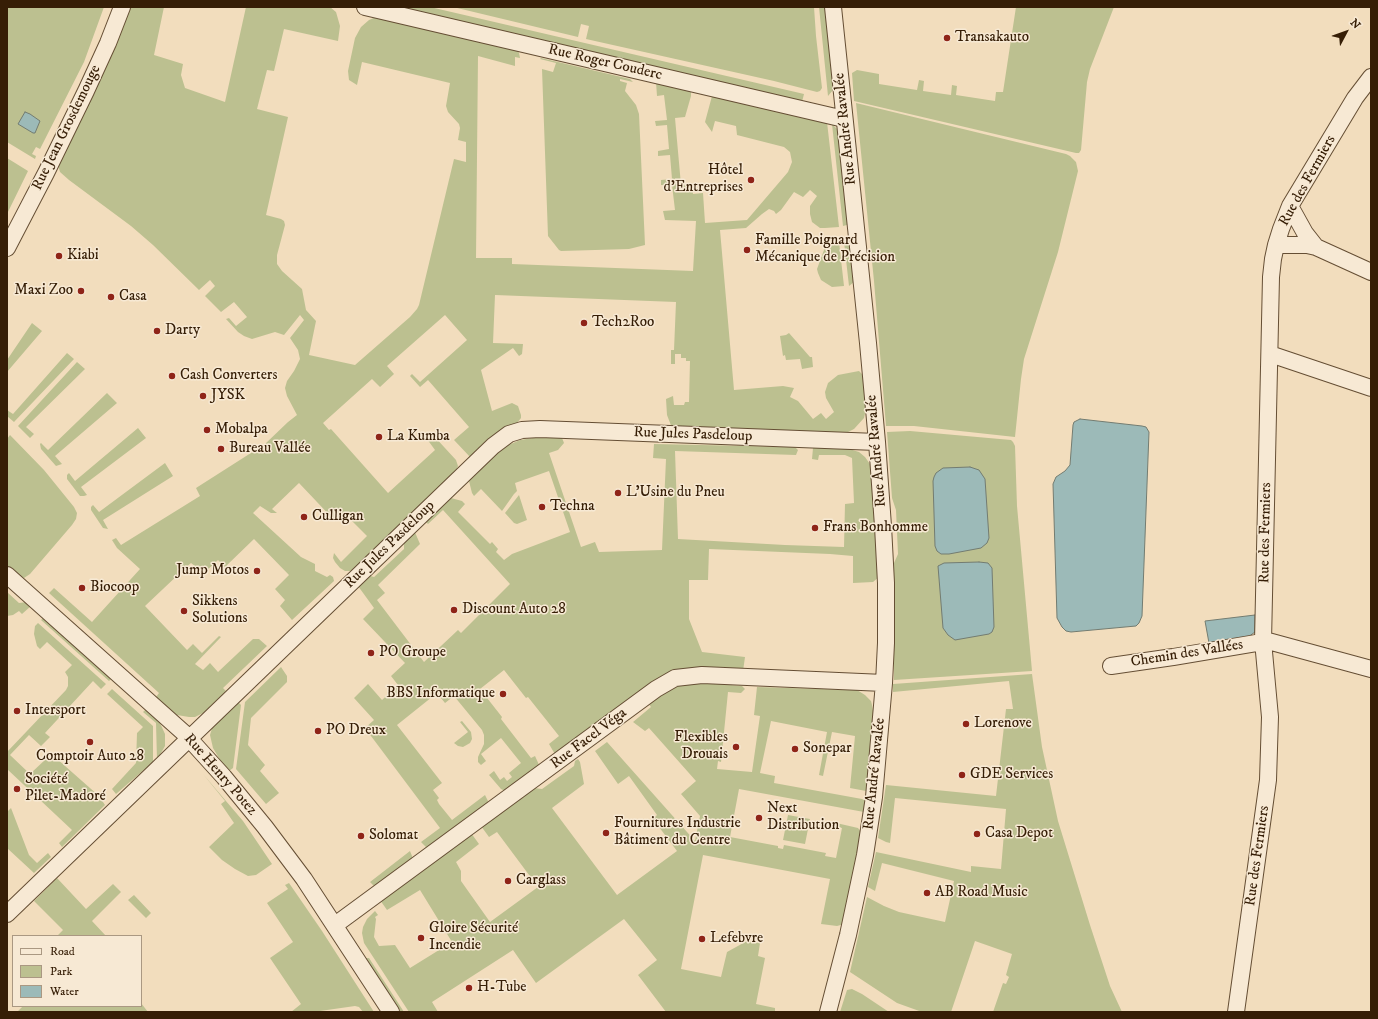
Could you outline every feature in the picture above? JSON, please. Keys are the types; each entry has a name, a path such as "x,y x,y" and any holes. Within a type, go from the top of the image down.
{"street":[{"name":"Rue Jean Grosdemouge","path":"7,248 86,91 108,43 122,7"},
{"name":"Rue Roger Couderc","path":"365,7 844,118"},
{"name":"Rue André Ravalée","path":"828,1012 848,935 865,855 874,797 886,643 883,526 877,442 833,7"},
{"name":"Rue des Fermiers","path":"1237,1005 1268,780 1270,717 1263,641 1271,277 1276,245 1290,206 1355,98 1371,77"},
{"path":"1290,206 1305,233 1316,247"},
{"path":"1276,245 1306,245 1316,247 1371,272"},
{"path":"1270,354 1371,388"},
{"name":"Rue Jules Pasdeloup","path":"7,914 487,451 509,434 522,430 540,429 877,442"},
{"name":"Rue Henry Potez","path":"7,575 189,738 242,798 304,879 391,1012"},
{"path":"1263,641 1268,641 1371,669"},
{"name":"Chemin des Vallées","path":"1111,666 1174,657 1263,641"},
{"name":"Rue Facel Véga","path":"335,925 656,689 675,678 702,675 884,683"}],"green space":[{"path":"7,7 104,7 84,62 40,149 36,147 32,154 36,156 35,159 7,142"},
{"path":"130,7 164,7 154,55 183,64 181,75 185,88 225,102 246,7 330,7 336,12 340,26 338,41 284,29 274,71 267,70 257,109 288,117 266,215 284,221 285,225 277,255 277,264 282,271 302,289 306,310 316,321 309,355 355,365 410,317 417,309 454,159 466,162 466,142 458,140 460,128 459,124 448,112 446,106 450,83 362,62 357,85 349,80 348,71 355,38 361,27 369,20 376,17 518,51 519,53 520,58 515,57 515,66 478,56 476,258 512,258 512,264 693,271 696,221 665,220 663,211 675,210 672,185 661,185 661,180 672,179 670,155 658,156 658,151 669,149 667,125 656,126 655,121 667,120 664,95 657,96 656,82 691,90 691,96 685,117 675,118 681,185 692,184 693,194 703,193 705,223 747,220 788,172 792,162 790,152 784,147 737,135 736,126 715,121 712,132 705,122 712,96 827,122 839,227 820,228 812,222 810,206 817,196 810,190 803,197 794,192 781,210 776,214 774,211 769,209 746,228 720,230 734,390 783,386 794,388 790,397 798,401 813,419 821,413 826,419 834,412 826,398 825,392 828,383 838,375 859,371 865,377 866,409 864,418 854,429 844,434 672,428 667,415 666,399 673,396 674,405 684,405 685,402 689,402 690,361 686,361 686,358 681,358 681,354 675,354 675,364 671,364 671,350 674,350 676,302 495,295 493,343 523,344 522,354 519,356 513,348 481,370 492,411 512,403 518,406 521,418 517,423 471,458 454,440 469,427 428,380 420,387 410,376 412,374 420,382 467,340 445,315 387,366 394,374 380,387 372,379 323,423 329,430 331,429 388,493 435,450 427,439 433,435 456,460 458,466 456,471 352,571 345,571 340,568 333,558 334,553 341,562 367,536 344,513 335,521 299,483 272,509 277,513 271,513 260,506 253,513 301,557 315,564 315,571 327,577 330,575 333,577 334,581 292,620 280,606 285,600 275,589 289,575 254,539 225,567 218,560 204,573 191,563 145,606 187,650 193,644 202,653 219,636 221,637 195,664 203,670 210,663 218,672 253,639 259,639 267,646 223,688 226,691 205,712 195,717 177,715 156,697 159,693 49,593 54,588 92,622 140,569 117,548 112,540 116,538 121,545 200,496 196,488 265,444 297,415 287,396 285,388 287,381 300,359 298,350 290,338 304,320 300,315 284,335 275,332 252,339 244,336 238,332 226,319 229,318 236,326 247,317 234,302 221,312 205,296 215,286 210,280 199,290 153,245 131,226 60,172 58,165 117,41"},
{"path":"396,7 430,7 804,94 802,102"},
{"path":"453,7 814,7 822,88 817,92 586,39 589,26 581,24 578,37"},
{"path":"819,7 827,7 834,87 828,96"},
{"path":"1016,7 1114,7 1090,69 1087,82 1081,150 1079,153 854,101 852,73 857,70 879,74 879,84 917,90 919,80 924,81 923,91 951,95 952,85 957,86 956,95 995,101 996,92 1003,92"},
{"path":"540,59 630,79 633,82 620,79 620,81 627,83 625,91 636,105 639,114 645,245 629,249 561,251 548,236 542,69 553,72 556,63"},
{"path":"856,103 1066,154 1076,162 1078,171 1058,252 1024,359 1015,437 914,426 886,426 874,281"},
{"path":"832,124 840,132 849,222 847,225 843,226"},
{"path":"7,158 28,171 7,214"},
{"path":"852,241 854,282 849,286 844,242"},
{"path":"839,242 844,286 832,287 821,280 817,269 824,250 823,244"},
{"path":"32,323 42,331 7,372 7,360"},
{"path":"789,333 810,357 812,357 813,367 802,369 800,359 786,360 785,355 783,356 780,336"},
{"path":"67,353 74,359 14,422 7,416 7,410 13,414"},
{"path":"77,362 85,369 26,427 34,434 30,438 18,426"},
{"path":"107,393 117,403 55,456 62,464 56,466 41,449 40,444 41,443 48,450"},
{"path":"138,428 146,438 81,487 87,495 80,496 67,479 67,475 69,473 75,481"},
{"path":"910,431 1011,440 1013,442 1015,446 1017,506 1032,671 894,680 894,563 898,554 896,510 892,498 887,432"},
{"path":"10,435 44,470 74,507 77,513 76,519 72,525 30,574 24,578 19,576 7,566 7,439"},
{"path":"539,437 562,438 564,443 558,450 549,453 581,547 595,542 599,552 662,550 666,459 653,458 654,444 795,447 798,450 796,455 675,451 678,539 844,547 845,504 854,503 852,458 845,455 819,455 818,460 812,459 813,448 846,448 859,452 865,457 872,467 879,577 873,582 853,583 853,556 709,549 708,580 689,580 689,619 702,652 745,657 743,671 701,669 556,756 549,744 559,736 504,670 480,689 531,758 535,756 540,767 505,791 501,789 489,775 494,771 500,780 504,777 507,781 512,777 509,773 521,763 501,738 481,754 486,761 481,765 478,762 478,757 484,744 484,735 482,730 454,696 445,703 437,693 397,725 442,783 433,790 439,798 437,800 439,804 452,820 485,795 488,804 427,848 421,842 440,828 365,728 374,720 354,698 368,684 382,700 398,685 391,676 405,663 363,619 374,608 358,586 367,575 374,577 404,549 404,541 414,530 420,544 378,585 385,593 377,600 424,662 458,630 461,633 510,584 443,510 428,524 426,522 451,498 462,501 465,504 458,512 490,544 492,542 498,549 496,552 504,560 512,554 570,532 549,471 515,483 517,491 502,511 481,489 474,496 472,493 469,481 504,447 520,440"},
{"path":"165,463 173,476 103,520 108,529 103,528 91,510 91,507 93,505 99,512"},
{"path":"519,495 527,520 517,524 514,523 505,513"},
{"path":"7,592 19,603 27,602 31,606 22,614 19,611 13,615 7,616"},
{"path":"44,617 112,678 109,681 41,620"},
{"path":"38,623 106,684 101,689 93,681 45,733 50,737 41,746 29,735 10,755 30,774 47,758 56,758 99,796 105,805 62,847 59,843 72,830 7,769 7,752 66,690 68,686 68,677 65,672 72,665 47,642 40,649 37,646 34,634 35,626"},
{"path":"281,667 287,676 287,682 251,718 248,745 265,765 260,771 279,793 266,804 236,769 245,702"},
{"path":"1032,674 1042,747 1058,821 1110,986 1122,1012 993,1012 1003,983 1006,984 1009,977 1006,975 1012,954 975,941 951,1012 922,1012 897,1003 850,972 867,897 899,912 945,922 954,881 882,863 875,891 868,887 876,852 971,872 971,866 1001,869 1006,809 895,798 890,843 878,838 886,785 996,796 1006,709 1013,709 1009,681 893,692 893,684"},
{"path":"688,682 728,683 730,685 742,686 745,689 741,693 728,692 721,762 718,761 717,769 752,772 760,716 754,715 757,687 857,690 871,701 874,716 868,789 866,791 850,788 855,736 832,732 823,776 819,775 827,732 771,721 760,773 775,776 774,783 862,799 866,801 864,812 739,789 730,837 778,846 778,848 783,849 784,845 826,853 825,856 836,858 842,828 831,826 832,822 858,828 861,832 844,924 837,926 821,924 830,879 703,855 681,969 721,977 727,952 747,941 760,943 758,956 765,958 756,1004 775,1008 775,1011 779,1012 666,1012 638,975 657,960 624,919 536,983 513,950 432,1002 438,1012 409,1012 364,943 362,933 367,919 375,911 378,915 375,917 374,937 379,946 395,945 410,968 452,942 420,890 387,910 380,900 471,833 479,844 456,862 461,871 461,881 490,922 538,887 497,832 489,837 481,826 534,788 542,789 574,766 575,761 578,759 580,762 584,784 552,808 617,895 677,851 653,819 657,815 629,776 618,784 595,751 607,742 695,841 700,816 681,794 696,781 649,728 645,731 633,722 651,707 648,703 672,687"},
{"path":"112,689 153,726 153,762 116,794 112,789 136,763 137,733 143,727 107,694"},
{"path":"237,701 241,705 233,768 229,771 213,748 210,735 213,725"},
{"path":"146,709 160,723 165,734 165,746 157,760 156,723 143,712"},
{"path":"462,721 471,732 472,739 470,743 463,747 454,743 468,732 460,722"},
{"path":"203,774 243,821 272,864 256,875 248,876 235,869 222,860 209,847 234,823 221,804 225,801"},
{"path":"11,808 29,855 37,863 48,853 51,857 34,873 7,848 7,812"},
{"path":"788,815 810,819 805,844 783,840"},
{"path":"410,851 412,862 377,888 370,882"},
{"path":"57,878 86,909 113,884 121,892 92,921 105,935 58,935 63,930 34,901"},
{"path":"289,883 374,1012 363,1012 359,1007 355,1006 313,1012 291,1012 301,1004 270,958 293,942 267,903 288,889 285,885"},
{"path":"134,895 151,913 146,918 128,900"},
{"path":"365,958 369,958 404,1012 400,1012"},
{"path":"852,989 889,1012 840,1012 847,990"},
{"path":"142,1004 148,1012 17,1012 22,1007 142,1007"}],"water":[{"path":"25,112 40,121 35,133 18,124"},
{"path":"1080,419 1142,426 1146,427 1149,432 1142,616 1136,626 1071,632 1066,631 1062,627 1057,618 1053,484 1056,477 1065,471 1070,465 1073,425 1074,422"},
{"path":"970,467 979,470 985,479 989,538 987,543 981,548 941,554 937,551 935,546 934,477 936,473 943,468"},
{"path":"944,563 988,563 992,568 994,627 992,632 989,634 955,640 948,635 943,628 938,566"},
{"path":"1255,615 1255,632 1248,637 1209,643 1205,621"}],"place":[{"name":"Transakauto","path":"947,38"},
{"name":"Hôtel d'Entreprises","path":"751,180"},
{"name":"Famille Poignard Mécanique de Précision","path":"747,250"},
{"name":"Kiabi","path":"59,256"},
{"name":"Maxi Zoo","path":"81,291"},
{"name":"Casa","path":"111,297"},
{"name":"Tech2Roo","path":"584,323"},
{"name":"Darty","path":"157,331"},
{"name":"Cash Converters","path":"172,376"},
{"name":"JYSK","path":"203,396"},
{"name":"Mobalpa","path":"207,430"},
{"name":"La Kumba","path":"379,437"},
{"name":"Bureau Vallée","path":"221,449"},
{"name":"L'Usine du Pneu","path":"618,493"},
{"name":"Techna","path":"542,507"},
{"name":"Culligan","path":"304,517"},
{"name":"Frans Bonhomme","path":"815,528"},
{"name":"Jump Motos","path":"257,571"},
{"name":"Biocoop","path":"82,588"},
{"name":"Discount Auto 28","path":"454,610"},
{"name":"Sikkens Solutions","path":"184,611"},
{"name":"PO Groupe","path":"371,653"},
{"name":"BBS Informatique","path":"503,694"},
{"name":"Intersport","path":"17,711"},
{"name":"Lorenove","path":"966,724"},
{"name":"PO Dreux","path":"318,731"},
{"name":"Comptoir Auto 28","path":"90,742"},
{"name":"Flexibles Drouais","path":"736,747"},
{"name":"Sonepar","path":"795,749"},
{"name":"GDE Services","path":"962,775"},
{"name":"Société Pilet-Madoré","path":"17,789"},
{"name":"Next Distribution","path":"759,818"},
{"name":"Fournitures Industrie Bâtiment du Centre","path":"606,833"},
{"name":"Casa Depot","path":"977,834"},
{"name":"Solomat","path":"361,836"},
{"name":"Carglass","path":"508,881"},
{"name":"AB Road Music","path":"927,893"},
{"name":"Gloire Sécurité Incendie","path":"421,938"},
{"name":"Lefebvre","path":"702,939"},
{"name":"H-Tube","path":"469,988"}]}
